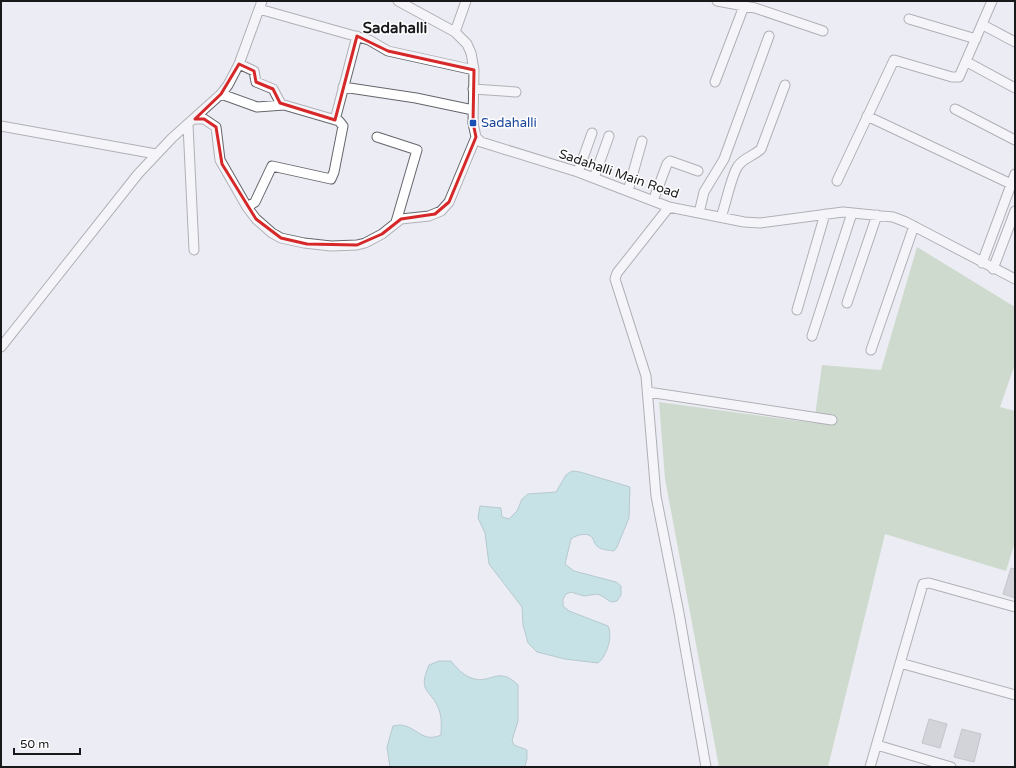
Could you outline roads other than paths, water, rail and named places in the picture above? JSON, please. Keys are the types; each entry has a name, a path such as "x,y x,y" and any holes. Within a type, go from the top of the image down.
{"street":[{"path":"192,122 204,119 216,127 220,160 247,207 256,219 272,233 281,238 315,245 360,245 382,234 396,222 405,218 429,216 441,211 449,202 476,137 473,124 474,70 470,48 455,32 398,1"},
{"path":"455,32 466,1"},
{"path":"717,1 744,6 823,31"},
{"path":"837,181 894,60 956,78 961,74 967,62 992,1"},
{"path":"1,348 138,174 156,154 221,94 240,64 261,5 369,40 388,51 474,70"},
{"path":"715,82 744,6"},
{"path":"909,19 976,39"},
{"path":"983,25 1015,42"},
{"path":"334,120 357,36"},
{"path":"699,213 704,192 711,183 724,159 769,36"},
{"path":"967,62 1015,88"},
{"path":"240,64 254,71 256,82 273,89 281,104"},
{"path":"721,217 733,176 739,165 755,155 761,148 785,85"},
{"path":"343,87 416,98 473,110"},
{"path":"473,89 516,92"},
{"path":"221,94 257,107 281,104 341,122 343,126 334,172 331,178 272,166 255,202 247,207"},
{"path":"955,109 1015,140"},
{"path":"867,116 1011,184"},
{"path":"192,122 194,250"},
{"path":"1,126 156,154"},
{"path":"578,172 592,133"},
{"path":"594,178 609,136"},
{"path":"377,137 417,150 396,222"},
{"name":"Sadahalli Main Road","path":"476,137 481,142 488,145 578,172 669,208 752,223 825,214 852,213 893,217 914,226 1015,279"},
{"path":"628,191 642,141"},
{"path":"653,201 670,161 698,171"},
{"path":"982,263 1015,174"},
{"path":"669,208 616,273 615,279 646,376 656,496 679,613 706,767"},
{"path":"992,268 1015,211"},
{"path":"812,336 852,213"},
{"path":"797,310 825,214"},
{"path":"847,303 877,215"},
{"path":"871,350 914,226"},
{"path":"648,392 832,420"},
{"path":"870,767 924,583 1015,607"},
{"path":"900,663 1015,695"},
{"path":"877,745 951,767"}],"water":[{"path":"572,471 630,487 629,518 614,551 604,550 598,547 589,535 579,535 571,539 565,564 574,571 616,582 621,586 621,595 617,601 611,602 597,594 584,596 571,592 566,594 563,599 563,606 569,611 608,626 610,635 608,646 604,656 598,663 565,659 537,652 528,643 523,625 522,607 489,564 485,533 478,518 480,506 501,508 502,517 509,519 517,511 522,499 528,494 556,492 566,475"},
{"path":"439,661 451,661 457,668 469,677 483,680 504,676 511,679 518,685 518,721 512,740 514,745 527,750 525,767 390,767 387,747 393,726 406,726 428,737 441,735 440,713 434,699 427,691 424,682 429,665"}],"place":[{"name":"Sadahalli","path":"473,123"}],"district":[{"name":"Sadahalli","path":"395,28"}]}
